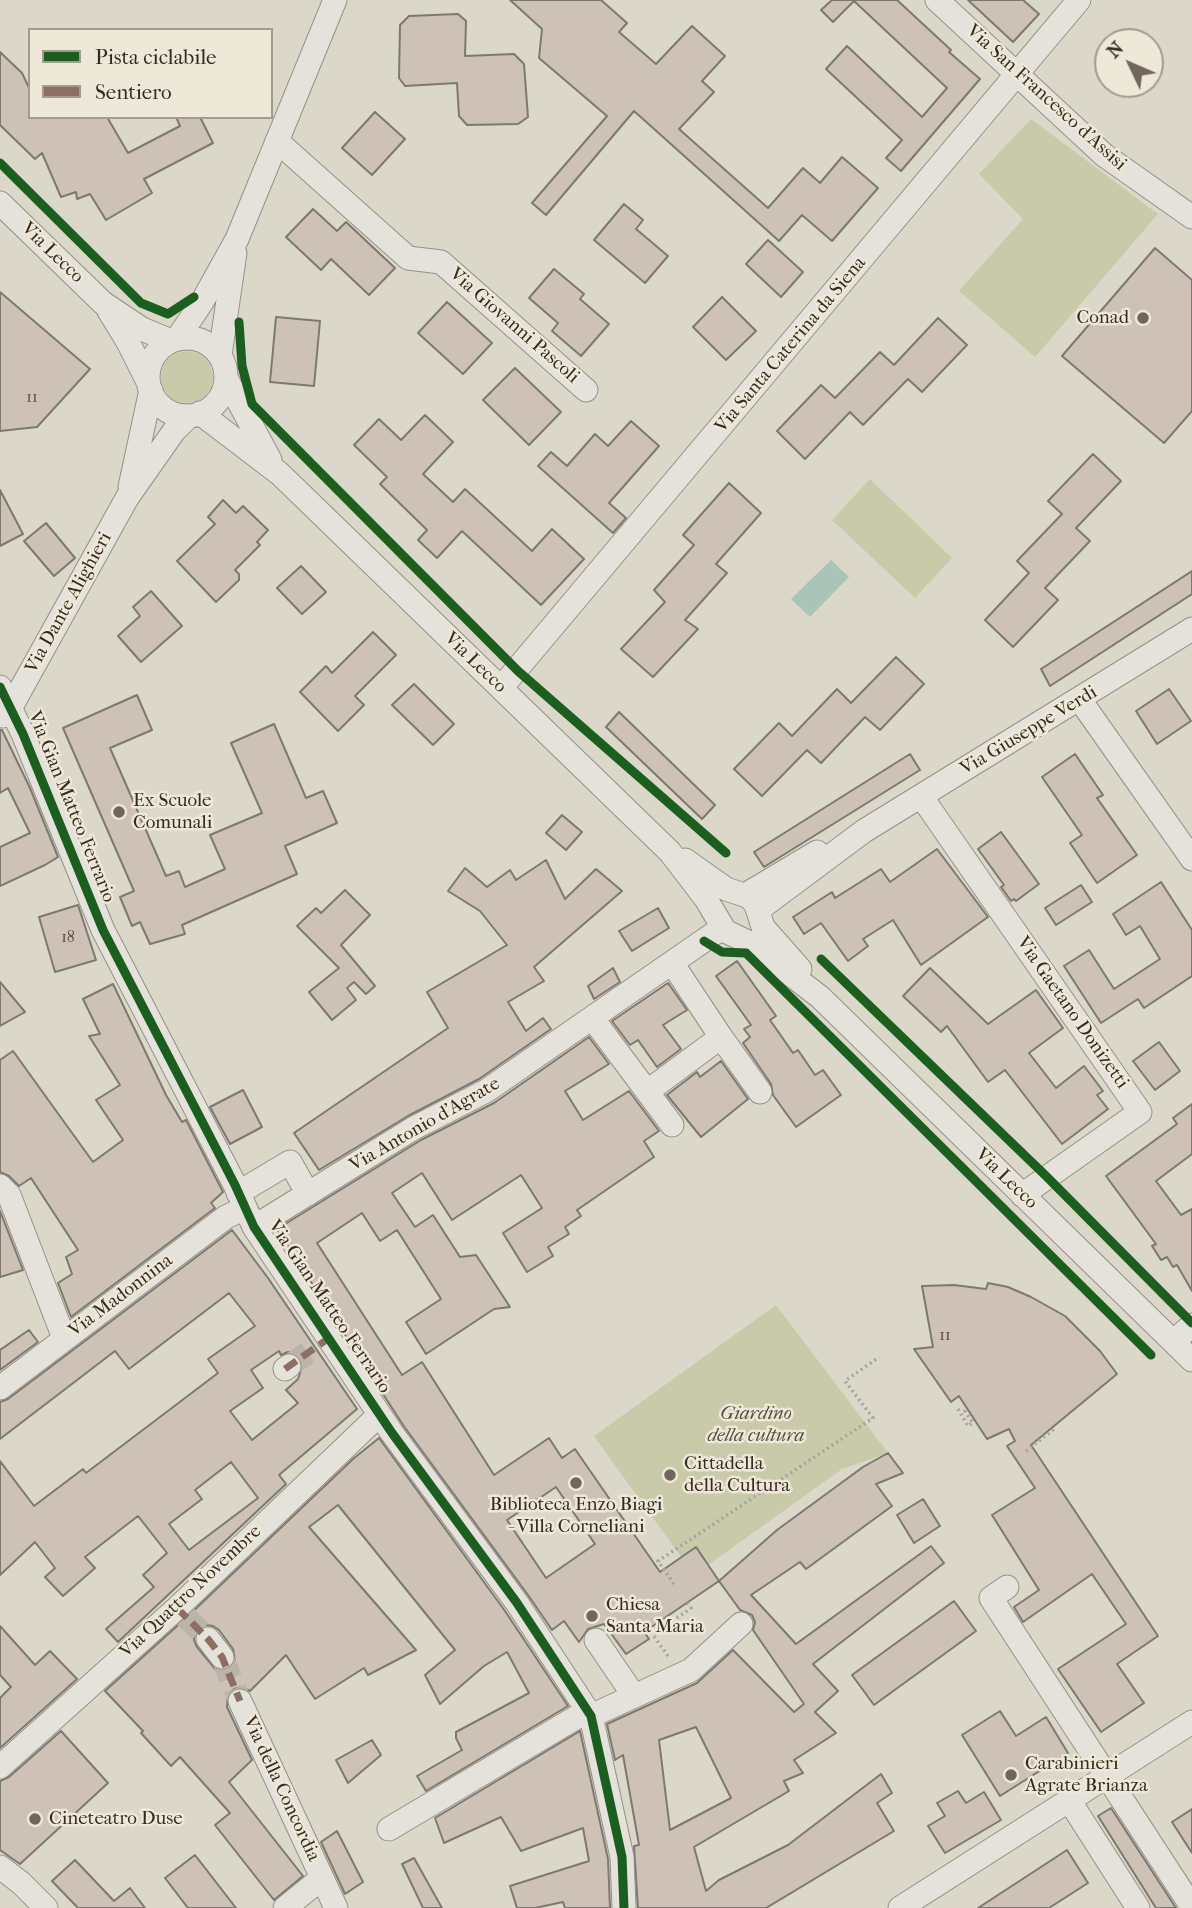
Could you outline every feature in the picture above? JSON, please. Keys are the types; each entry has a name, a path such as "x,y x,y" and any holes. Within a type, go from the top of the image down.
{"street":[{"path":"174,340 198,339 211,345 224,363 226,378 222,395 216,403 194,415 175,414 163,407 150,386 149,370 160,349 174,340 202,302 237,239 335,0"},
{"name":"Via San Francesco d'Assisi","path":"937,0 1104,155 1192,217"},
{"name":"Via Santa Caterina da Siena","path":"500,688 536,649 1079,0"},
{"name":"Via Giovanni Pascoli","path":"277,141 408,258 441,262 586,390"},
{"name":"Via Lecco","path":"0,203 103,303 142,329 174,340"},
{"path":"220,355 237,239"},
{"name":"Via Lecco","path":"103,303 128,342 150,386"},
{"name":"Via Lecco","path":"226,378 280,474"},
{"name":"Via Dante Alighieri","path":"127,498 150,386"},
{"name":"Via Lecco","path":"194,415 280,474 670,852 725,926 820,997 1192,1360"},
{"name":"Via Dante Alighieri","path":"4,704 127,498 174,431 194,415"},
{"name":"Via Giuseppe Verdi","path":"749,903 810,855 864,831 1192,629"},
{"path":"1080,700 1192,859"},
{"name":"Via Gian Matteo Ferrario","path":"4,704 103,930 246,1209 322,1343 379,1415 517,1603 589,1714 622,1857 624,1908"},
{"name":"Via Gaetano Donizetti","path":"921,796 1140,1112 1021,1195"},
{"name":"Via Lecco","path":"670,852 749,903 763,927 794,961 820,997"},
{"path":"722,900 749,903 750,930 725,926 718,908 722,900"},
{"name":"Via Antonio d'Agrate","path":"246,1209 308,1194 414,1128 486,1091 725,926"},
{"path":"672,963 760,1092"},
{"path":"593,1019 672,1125"},
{"path":"648,1091 721,1037"},
{"path":"246,1209 290,1162 308,1194"},
{"path":"0,1186 9,1195 64,1338"},
{"name":"Via Madonnina","path":"0,1388 226,1217 246,1209"},
{"path":"1174,1341 1192,1325"},
{"name":"Via Quattro Novembre","path":"0,1767 181,1611 379,1415"},
{"path":"1007,1587 991,1598 1192,1907"},
{"path":"389,1829 589,1714 691,1670 741,1624"},
{"path":"208,1639 222,1657"},
{"path":"596,1640 634,1696"},
{"name":"Via della Concordia","path":"240,1701 336,1908"},
{"path":"900,1908 1192,1722"},
{"path":"1069,1800 1138,1908"},
{"path":"0,1867 46,1908"},
{"name":"Via della Concordia","path":"285,1908 322,1878"}],"path":[{"path":"674,1584 658,1561 873,1418 845,1381 879,1357"},
{"path":"958,1409 968,1426 973,1423 965,1411 967,1410"},
{"path":"1026,1451 1054,1429 1052,1427"},
{"path":"680,1674 653,1635 691,1608 687,1603"}],"green space":[{"path":"1031,119 1158,214 1035,357 959,291 1023,219 979,174"},
{"path":"187,351 206,358 213,377 206,396 187,403 168,396 161,377 168,358"},
{"path":"870,479 952,558 915,598 832,520"},
{"name":"Giardino della cultura","path":"776,1305 888,1453 842,1469 708,1565 696,1547 681,1557 594,1436"}],"shaded area":[{"path":"831,560 849,577 810,617 791,599"}],"building":[{"path":"510,0 601,0 627,23 619,32 656,64 692,26 725,56 702,81 714,92 679,129 768,208 803,168 820,183 842,157 878,188 832,241 802,215 779,241 634,111 546,215 532,203 607,116 539,58 542,29"},
{"path":"832,0 897,0 980,79 901,171 886,158 902,140 826,69 847,46 922,117 947,88 854,1 833,22 821,10"},
{"path":"968,0 1023,0 1039,14 1013,42"},
{"path":"458,14 466,21 465,56 514,54 524,64 528,117 518,124 467,125 459,116 457,83 405,86 399,78 400,25 409,16"},
{"path":"0,52 22,73 28,86 28,119 108,119 128,153 180,126 177,119 201,119 213,143 144,179 152,193 106,220 90,194 77,199 76,192 61,197 42,153 35,159 0,125"},
{"path":"375,112 405,139 372,175 342,148"},
{"path":"624,204 643,220 636,229 668,256 645,283 594,240"},
{"path":"313,209 337,231 346,222 395,268 369,295 331,259 321,270 286,237"},
{"path":"768,240 803,272 781,297 746,264"},
{"name":"Conad","path":"1155,248 1192,280 1192,411 1164,443 1062,356"},
{"path":"554,269 584,294 580,299 609,324 581,356 552,331 558,323 529,298"},
{"path":"0,292 90,369 37,427 0,431"},
{"path":"722,297 756,331 726,360 693,327"},
{"path":"447,302 492,343 463,374 418,333"},
{"path":"276,317 320,321 314,386 270,382"},
{"path":"938,318 967,345 922,392 908,379 863,425 850,412 805,459 777,431 821,385 835,398 880,352 894,365"},
{"path":"515,368 561,412 529,445 483,400"},
{"path":"425,415 453,442 423,474 453,502 465,489 532,551 552,529 584,559 541,605 462,531 437,558 418,540 427,530 380,484 387,477 354,445 379,419 401,440"},
{"path":"631,421 659,446 609,503 626,518 613,533 538,466 551,452 567,466 595,434 608,446"},
{"path":"1093,454 1121,481 1076,528 1090,541 1045,588 1058,600 1013,647 985,620 1029,573 1017,561 1062,514 1048,501"},
{"path":"729,483 761,513 716,564 727,573 685,620 698,629 653,677 621,649 665,602 654,590 694,545 683,535"},
{"path":"0,490 23,534 0,546"},
{"path":"223,500 236,513 243,506 268,530 257,542 260,545 235,570 239,574 239,580 216,602 177,561 215,524 208,517"},
{"path":"46,523 75,558 54,576 24,541"},
{"path":"301,566 326,592 302,614 277,588"},
{"path":"1192,571 1192,594 1050,686 1041,669"},
{"path":"151,591 182,626 141,662 118,636 140,616 133,607"},
{"path":"373,632 396,655 355,696 364,705 338,731 300,692 326,666 332,673"},
{"path":"896,657 924,684 880,730 865,717 821,763 807,750 762,796 734,769 779,723 792,736 837,689 851,703"},
{"path":"414,684 454,724 433,745 392,705"},
{"path":"1169,689 1191,721 1157,744 1136,711"},
{"path":"137,695 152,730 110,748 166,876 179,871 185,887 225,869 210,835 262,813 231,743 274,724 306,798 323,791 337,823 285,846 297,874 182,925 185,934 150,944 140,922 132,926 120,897 134,891 63,728"},
{"path":"619,712 715,805 702,819 606,727"},
{"path":"0,730 30,788 58,857 0,886 0,847 30,833 8,788 0,793"},
{"path":"910,754 920,770 764,867 754,852"},
{"path":"1075,754 1103,795 1097,798 1137,855 1097,883 1070,843 1082,835 1042,777"},
{"path":"562,815 582,832 566,850 546,833"},
{"path":"1001,832 1039,884 1016,901 1011,901 1001,887 1004,885 978,849"},
{"path":"937,849 988,917 921,965 893,920 863,939 868,946 848,961 821,923 804,934 793,917 832,892 835,898 881,869 890,882"},
{"path":"546,860 565,899 596,869 622,891 534,967 544,981 508,1002 526,1031 543,1018 551,1029 479,1079 408,1116 319,1170 294,1133 448,1028 427,992 507,945 480,911 448,891 465,868 487,887 510,870 516,880"},
{"path":"1161,882 1192,930 1192,976 1144,1008 1138,999 1101,1023 1064,966 1089,950 1114,989 1160,959 1140,926 1126,935 1113,914"},
{"path":"1081,885 1092,902 1056,925 1045,908"},
{"path":"345,890 370,915 341,945 375,986 366,994 354,982 347,988 356,1000 332,1020 309,992 339,968 297,926 316,908 321,913"},
{"path":"78,905 96,960 55,972 39,917"},
{"path":"658,908 669,928 632,951 619,931"},
{"path":"737,961 776,1016 770,1020 793,1053 798,1050 815,1075 823,1070 841,1095 796,1127 773,1095 771,1084 743,1043 750,1037 744,1029 751,1025 716,976"},
{"path":"613,968 620,982 594,999 588,986"},
{"path":"930,968 988,1024 1036,990 1063,1028 1029,1053 1056,1088 1084,1066 1103,1091 1097,1095 1108,1109 1062,1144 1005,1070 988,1082 947,1026 941,1032 903,996"},
{"path":"0,982 25,1012 0,1026"},
{"path":"668,983 687,1010 663,1025 681,1049 657,1067 638,1040 630,1045 612,1021"},
{"path":"113,984 166,1095 182,1122 186,1120 223,1192 211,1203 215,1208 71,1317 58,1283 72,1274 66,1257 78,1250 31,1178 19,1186 9,1176 0,1172 0,1060 13,1051 93,1162 123,1140 96,1100 120,1085 89,1036 100,1034 83,999"},
{"path":"589,1037 609,1064 565,1091 583,1120 629,1091 659,1131 644,1141 654,1157 577,1210 581,1216 565,1227 569,1234 548,1247 553,1256 527,1272 503,1233 542,1208 521,1175 452,1220 422,1173 392,1193 415,1227 433,1215 460,1257 476,1255 510,1307 494,1309 426,1354 406,1322 441,1299 397,1230 380,1241 362,1213 317,1243 402,1375 422,1362 494,1475 549,1438 562,1458 575,1449 660,1572 696,1547 719,1581 644,1632 649,1639 626,1654 604,1624 588,1629 579,1642 564,1621 552,1630 403,1425 277,1229 421,1140 494,1103","holes":["556,1487 595,1544 546,1578 507,1520"]},
{"path":"1159,1042 1180,1071 1155,1090 1133,1061"},
{"path":"721,1061 748,1099 701,1137 667,1095 697,1072 700,1077"},
{"path":"243,1090 262,1127 230,1144 210,1107"},
{"path":"1192,1104 1192,1154 1156,1181 1181,1215 1192,1209 1192,1291 1177,1265 1173,1267 1167,1257 1161,1260 1152,1246 1156,1244 1106,1176 1177,1124 1173,1118"},
{"path":"0,1211 23,1270 0,1277"},
{"path":"232,1230 357,1409 279,1475 286,1484 118,1642 106,1629 154,1587 143,1575 167,1553 138,1516 85,1557 95,1568 63,1596 45,1577 55,1568 35,1542 0,1575 0,1461 34,1506 83,1469 86,1473 218,1373 208,1359 255,1326 229,1293 129,1369 115,1351 0,1439 0,1402 8,1399","holes":["279,1351 281,1355 295,1353 303,1364 298,1379 286,1390 298,1403 252,1440 230,1411 263,1388 251,1370","231,1462 258,1498 189,1550 169,1524 202,1499 195,1490"]},
{"path":"988,1283 1008,1287 1065,1316 1100,1351 1117,1374 1031,1445 1158,1636 1117,1664 1144,1703 1101,1732 1058,1669 1126,1624 1092,1574 1023,1622 1014,1607 1039,1590 992,1515 1035,1488 1007,1446 1015,1441 1009,1429 987,1439 959,1396 951,1402 914,1349 933,1347 922,1286 954,1285 986,1289"},
{"path":"29,1330 38,1342 0,1370 0,1350"},
{"path":"379,1438 505,1611 568,1706 426,1791 417,1776 462,1750 456,1732 529,1693 507,1652 484,1666 440,1704 425,1675 455,1650 338,1505 309,1527 416,1650 368,1675 364,1668 315,1699 286,1655 250,1691 241,1687 228,1694 227,1707 252,1760 229,1782 303,1876 274,1900 215,1825 230,1813 180,1757 171,1766 141,1733 143,1731 105,1691 353,1459","holes":["205,1625 213,1626 233,1649 235,1662 223,1671 216,1670 194,1640 195,1633"]},
{"path":"888,1453 903,1473 876,1484 892,1506 806,1569 800,1562 751,1595 796,1644 931,1546 944,1563 813,1664 838,1691 815,1712 836,1733 794,1760 803,1773 784,1781 789,1791 694,1847 706,1891 719,1880 788,1845 881,1774 892,1793 877,1803 894,1831 766,1908 638,1908 634,1846 639,1845 623,1755 615,1760 607,1724 697,1683 733,1650 794,1712 804,1704 753,1630 755,1622 752,1615 740,1610 719,1581 777,1530 863,1467","holes":["696,1727 731,1798 670,1830 659,1740"]},
{"path":"923,1499 940,1526 914,1543 897,1515"},
{"path":"954,1601 976,1631 874,1705 852,1675"},
{"path":"0,1626 35,1665 50,1651 77,1679 0,1748 0,1698 11,1687 0,1675"},
{"name":"Carabinieri Agrate Brianza","path":"1000,1711 1016,1736 1046,1717 1068,1753 1000,1796 962,1735"},
{"name":"Cineteatro Duse","path":"61,1731 108,1783 20,1864 0,1850 0,1781 9,1777"},
{"path":"580,1731 608,1859 610,1908 565,1908 563,1902 535,1908 517,1908 510,1886 589,1861 583,1828 521,1851 501,1817 444,1843 435,1818"},
{"path":"372,1740 381,1755 348,1783 336,1760"},
{"path":"958,1791 966,1803 984,1792 1001,1820 945,1853 928,1826 945,1816 937,1803"},
{"path":"1111,1808 1176,1908 1156,1908 1098,1816"},
{"path":"1192,1809 1192,1853 1172,1822"},
{"path":"337,1831 363,1882 345,1894 321,1842"},
{"path":"1067,1850 1088,1883 1049,1908 978,1908"},
{"path":"195,1855 236,1908 188,1908 165,1878"},
{"path":"414,1858 442,1908 423,1908 402,1864"},
{"path":"75,1860 114,1901 130,1888 145,1908 78,1908 52,1881"}],"tunnel":[{"path":"289,1366 316,1347"},
{"path":"184,1615 208,1639"},
{"path":"222,1657 240,1701"}],"marked path":[{"path":"285,1369 329,1338"},
{"path":"177,1608 222,1657 240,1701"}],"cycle path":[{"path":"0,163 141,303 168,314 194,297"},
{"path":"239,322 242,366 252,404 518,671 726,853"},
{"path":"0,687 23,734 103,930 254,1227 392,1433 517,1603 591,1716 622,1857 624,1908"},
{"path":"704,941 722,952 746,953 1151,1355"},
{"path":"821,959 1046,1176 1192,1323"}],"place":[{"name":"Conad","path":"1143,318"},
{"name":"Ex Scuole Comunali","path":"119,812"},
{"name":"Cittadella della Cultura","path":"670,1475"},
{"name":"Biblioteca Enzo Biagi - Villa Corneliani","path":"576,1483"},
{"name":"Chiesa Santa Maria","path":"592,1616"},
{"name":"Carabinieri Agrate Brianza","path":"1011,1775"},
{"name":"Cineteatro Duse","path":"35,1819"}]}
